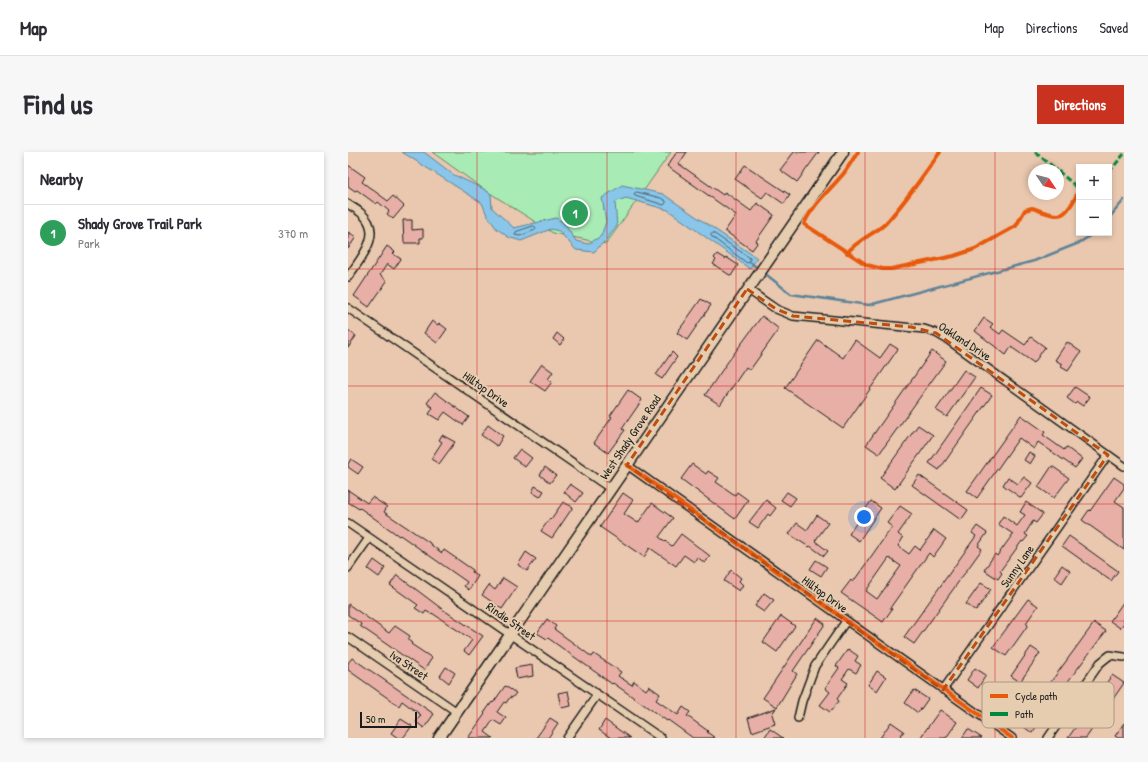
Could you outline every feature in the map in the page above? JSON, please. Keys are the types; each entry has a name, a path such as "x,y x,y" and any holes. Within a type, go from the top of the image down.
{"main road":[{"name":"West Shady Grove Road","path":"439,738 842,152"}],"street":[{"path":"348,204 366,218 369,224 371,237 368,247 348,277"},
{"name":"Oakland Drive","path":"748,289 776,309 793,316 911,327 936,333 948,340 1124,466"},
{"name":"Hilltop Drive","path":"348,308 610,489"},
{"name":"Sunny Lane","path":"943,690 1108,455"},
{"name":"Hilltop Drive","path":"627,465 982,717"},
{"name":"Rindie Street","path":"348,523 661,738"},
{"path":"348,568 369,538"},
{"path":"798,718 802,701 815,666 846,621"},
{"name":"Iva Street","path":"348,637 457,712"},
{"path":"1087,682 1100,663 1110,655 1124,657"},
{"path":"567,738 597,695"},
{"name":"Hilltop Drive","path":"998,728 1012,738"},
{"path":"1048,738 1055,728"}],"highlighted area":[{"path":"747,289 776,309 793,316 911,327 936,333 1108,455 943,690 627,465"}],"green space":[{"path":"432,152 671,152 606,244 553,233 482,188"}],"water":[{"path":"402,152 424,152 454,175 482,188 491,194 492,208 514,228 556,218 563,222 576,241 588,244 601,236 606,222 602,198 622,185 663,194 757,258 750,269 668,210 626,198 615,202 617,226 594,252 576,250 559,231 551,229 521,241 508,237 496,228 487,215 482,203"}],"building":[{"path":"677,152 687,152 679,164 723,195 725,192 751,211 757,203 774,215 756,241 758,242 752,250 725,231 736,215 667,166"},
{"path":"794,152 819,152 797,182 780,170"},
{"path":"348,165 365,177 362,182 388,201 393,196 404,206 393,219 387,214 389,211 378,202 376,204 357,190 355,191 348,186"},
{"path":"745,165 790,195 784,204 767,192 762,198 735,179"},
{"path":"403,220 412,220 412,230 423,229 423,238 420,238 420,243 404,243"},
{"path":"348,232 356,237 348,249"},
{"path":"387,246 395,252 393,254 401,259 394,269 387,264 380,275 387,281 369,307 354,296"},
{"path":"717,254 725,259 726,257 738,265 731,276 713,264 716,260 714,258"},
{"path":"701,299 711,305 687,340 677,333"},
{"path":"762,316 779,329 750,370 746,367 720,405 705,395"},
{"path":"984,318 993,324 990,327 1000,334 1003,330 1025,345 1031,337 1045,347 1034,363 1011,347 1006,355 975,331"},
{"path":"432,321 438,325 439,323 447,329 437,343 424,333"},
{"path":"348,330 356,336 348,348"},
{"path":"557,333 564,339 560,345 553,339"},
{"path":"818,340 843,358 855,340 880,358 890,344 898,349 843,428 785,388"},
{"path":"1067,342 1081,352 1068,371 1061,367 1062,364 1055,360"},
{"path":"932,351 946,361 879,454 866,445"},
{"path":"672,352 677,357 662,379 656,375"},
{"path":"542,364 553,372 548,379 552,382 545,391 530,381"},
{"path":"964,370 975,377 947,417 936,410"},
{"path":"1075,387 1090,397 1083,406 1077,402 1075,404 1067,398"},
{"path":"981,388 992,395 939,470 929,463"},
{"path":"628,390 642,400 622,429 625,430 608,453 594,443"},
{"path":"435,392 469,417 463,425 445,412 439,420 429,414 433,408 427,403"},
{"path":"1021,415 1045,432 1043,435 1064,450 1066,447 1082,459 1075,468 1038,442 1034,449 1019,438 977,498 967,491"},
{"path":"488,425 503,436 497,446 481,435"},
{"path":"918,425 933,435 895,489 880,478"},
{"path":"442,435 455,442 439,464 431,459 442,442 439,440"},
{"path":"520,449 532,458 525,467 513,458"},
{"path":"1029,452 1035,456 1030,464 1024,460"},
{"path":"351,459 363,467 358,474 348,467"},
{"path":"692,464 706,474 708,471 719,478 716,482 735,495 737,492 748,500 735,519 681,479"},
{"path":"1052,466 1069,478 1054,498 1038,487"},
{"path":"545,467 556,475 550,483 540,475"},
{"path":"919,475 968,510 961,520 912,485"},
{"path":"1008,477 1018,484 1024,477 1032,483 1021,498 1003,485"},
{"path":"1114,477 1124,484 1124,488 1115,501 1124,507 1124,550 1082,520"},
{"path":"570,484 583,493 576,502 564,492"},
{"path":"535,486 544,491 540,497 532,492"},
{"path":"348,490 367,503 372,497 387,507 384,512 430,543 442,553 444,550 473,570 472,572 478,576 469,590 464,586 467,582 360,508 359,509 348,502"},
{"path":"787,492 796,498 790,506 781,500"},
{"path":"623,493 633,500 624,514 638,523 652,503 673,518 659,537 672,546 681,534 710,556 705,563 697,557 694,562 684,555 676,566 650,548 644,557 600,527"},
{"path":"766,500 776,508 770,516 768,514 758,528 749,522"},
{"path":"871,501 881,508 859,541 849,534"},
{"path":"563,502 573,507 552,538 541,531"},
{"path":"1026,502 1043,514 1036,523 1033,521 1025,534 1028,536 1023,542 1022,541 1000,571 1002,573 998,579 984,570 995,554 997,556 1013,534 998,524 1003,516 1017,526 1025,515 1020,512"},
{"path":"900,506 912,514 898,534 903,538 898,546 909,554 915,546 920,550 934,530 946,539 933,557 929,553 890,608 892,609 883,622 841,593 851,580 853,582 892,527 887,523","holes":["889,558 901,566 877,599 866,591"]},
{"path":"817,515 828,523 815,541 828,551 824,556 789,534 797,523 807,530"},
{"path":"977,526 987,533 978,546 982,549 914,644 904,637 976,536 972,533"},
{"path":"1069,536 1118,571 1111,581 1062,546"},
{"path":"526,552 536,559 527,571 518,565"},
{"path":"374,560 385,568 379,577 368,569"},
{"path":"816,560 827,567 821,576 810,569"},
{"path":"1062,565 1070,571 1062,583 1054,577"},
{"path":"731,570 741,578 739,581 743,585 739,591 724,581"},
{"path":"397,575 442,609 483,636 469,655 464,651 472,640 432,613 431,614 426,611 424,614 415,608 418,605 390,585"},
{"path":"503,578 517,587 502,609 482,595 489,585 495,590"},
{"path":"981,583 991,589 976,611 966,604"},
{"path":"764,593 774,600 764,612 755,606"},
{"path":"1028,599 1038,606 1026,623 1028,625 1006,656 993,647"},
{"path":"1124,601 1124,623 1120,628 1110,621"},
{"path":"348,604 389,633 395,626 410,636 408,640 412,643 411,644 432,658 424,670 360,626 361,624 348,615"},
{"path":"781,616 795,626 777,652 763,642"},
{"path":"817,618 825,624 793,671 797,674 777,707 763,698"},
{"path":"547,619 556,626 554,629 592,657 594,654 621,672 618,676 632,685 634,681 646,690 649,686 660,694 656,700 678,715 683,707 690,712 687,716 715,738 693,738 613,683 612,684 548,638 547,639 537,633"},
{"path":"1094,623 1106,631 1068,682 1051,682"},
{"path":"1031,647 1040,653 1020,682 1011,676"},
{"path":"848,649 858,656 855,661 861,665 856,673 849,669 842,679 848,683 837,699 839,701 830,712 820,705 830,692 825,688 839,668 836,666"},
{"path":"352,658 434,714 424,728 416,722 421,715 402,701 399,706 348,670 348,663"},
{"path":"532,665 533,676 517,679 515,668"},
{"path":"446,667 455,673 449,683 440,676"},
{"path":"975,668 986,675 978,688 967,680"},
{"path":"877,671 886,677 877,691 868,685"},
{"path":"1112,675 1124,683 1114,697 1114,682 1107,682"},
{"path":"505,686 516,693 512,698 510,697 506,703 504,702 497,712 506,718 501,725 493,720 485,732 493,738 468,738 485,714 484,713"},
{"path":"914,690 928,699 918,713 905,703"},
{"path":"568,691 571,706 561,708 558,693"},
{"path":"776,708 772,714 775,724 752,732 748,718"},
{"path":"940,710 957,722 946,738 920,738"},
{"path":"550,718 558,723 548,738 536,738"},
{"path":"401,719 412,726 403,738 398,738 391,733"},
{"path":"605,720 630,738 611,738 599,730"},
{"path":"891,722 904,731 899,738 880,738"},
{"path":"1124,723 1124,738 1118,738 1115,736"},
{"path":"1025,728 1035,728 1032,733"},
{"path":"1075,728 1093,728 1086,738 1068,738"},
{"path":"770,729 783,738 764,738"},
{"path":"968,729 982,738 962,738"}],"waterway":[{"path":"1112,214 1124,200"},
{"path":"763,272 791,294 869,305 1034,261 1079,243 1090,236"},
{"path":"751,263 759,269"}],"marked path":[{"path":"1035,152 1050,164"},
{"path":"1112,168 1124,154"},
{"path":"1064,176 1076,186"}],"cycle path":[{"path":"858,152 844,173 812,210 804,224 867,265 883,269 891,269 954,256 975,249 1016,226 1025,210 1032,208 1050,214 1061,214 1069,208 1076,197"},
{"path":"847,253 856,244 886,223 940,152"},
{"path":"627,465 982,717"},
{"path":"998,728 1012,738"}],"place":[{"name":"Shady Grove Trail Park","path":"575,213"}]}
